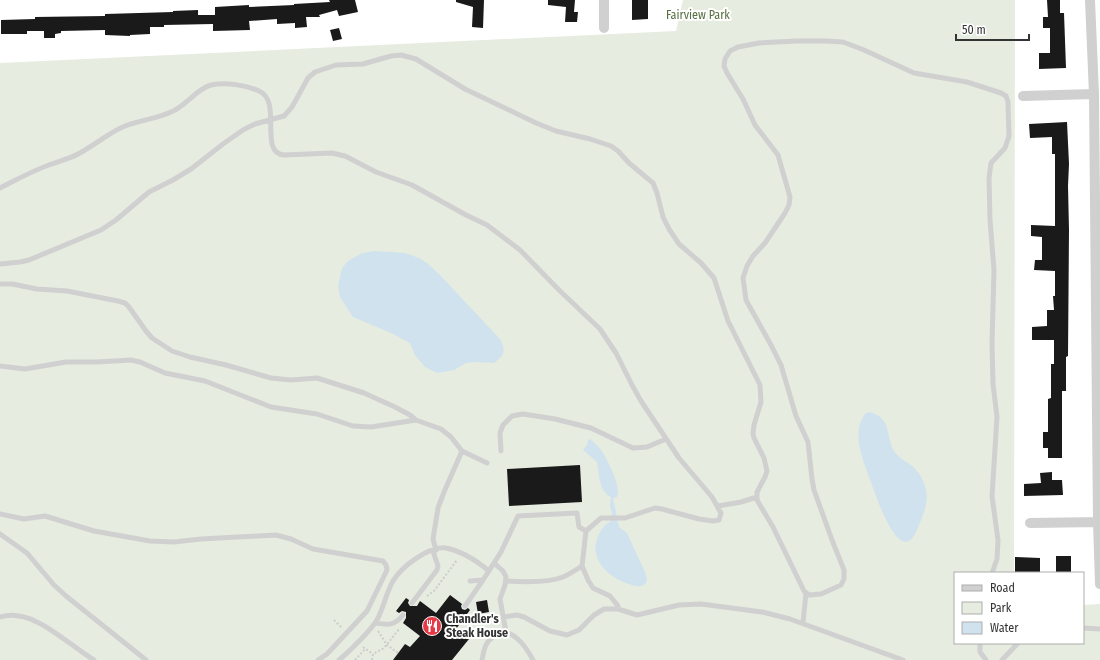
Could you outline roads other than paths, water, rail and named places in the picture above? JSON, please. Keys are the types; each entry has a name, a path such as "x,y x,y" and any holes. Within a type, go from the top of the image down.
{"street":[{"path":"604,0 604,28"},
{"path":"1090,0 1094,94 1100,584"},
{"path":"1023,96 1094,94"},
{"path":"1030,523 1099,522"}],"lane":[{"path":"806,594 817,595 836,588 842,583 845,573 814,490 808,442 796,416 783,369 745,296 743,278 748,262 763,247 785,213 789,205 790,197 778,155 755,126 743,99 725,70 725,59 728,54 738,47 751,44 791,41 844,42 914,73 967,82 1001,92 1007,98 1009,108 1008,141 1005,148 991,163 989,178 990,220 994,270 992,302 992,358 997,417 992,496 998,540 997,559 992,572"},
{"path":"0,264 30,260 100,230 116,220 149,192 191,169 243,130 255,124 284,116 289,111 308,78 315,72 336,65 363,64 386,57 401,55 422,62 465,89 536,123 556,131 599,141 618,151 653,183 668,229 682,247 701,263 714,278 728,321 760,385 761,402 753,433 766,463 767,471 758,490 757,497 806,594 803,623"},
{"path":"0,188 43,167 78,154 110,133 126,125 174,111 202,89 213,85 235,85 261,92 270,102 270,120 273,146 277,153 284,155 332,153 345,156 376,172 412,185 490,226 532,262 600,329 616,352 636,393 666,439 679,458 718,506 721,513 721,516 717,521 699,519 659,508 625,518 601,518 586,531 582,566 593,588 610,596 617,603 618,609"},
{"path":"0,284 16,284 38,289 67,291 125,303 152,338 178,353 276,380 313,378 324,380 338,386 372,396 410,415 416,420 441,429 451,437 462,452 487,463"},
{"path":"0,366 25,369 66,362 131,360 140,362 165,373 188,376 205,381 271,407 317,414 354,426 372,427 416,420"},
{"path":"501,451 500,433 503,424 512,416 523,414 555,419 592,428 633,448 647,447 666,439"},
{"path":"412,603 437,570 438,566 433,539 438,508 462,452"},
{"path":"718,506 741,502 757,497"},
{"path":"465,606 501,552 518,516 577,513 579,527 586,531"},
{"path":"0,514 24,519 45,516 94,531 150,541 174,542 276,535 291,539 313,549 383,561 387,570 367,611 330,650 318,660"},
{"path":"0,534 27,553 54,585 66,596 146,660"},
{"path":"339,660 375,622 396,576 410,563 434,550 445,548 462,554 482,565 489,571"},
{"path":"494,563 503,571 506,581 500,599 506,632"},
{"path":"506,581 520,582 558,579 582,566"},
{"path":"470,581 483,580"},
{"path":"503,617 512,615 524,617 550,631 567,635 575,633 594,615 601,610 608,608 618,609 637,616 679,605 700,604 762,612 803,623 903,660"},
{"path":"375,622 392,624 398,621 403,614"},
{"path":"0,617 18,616 35,621 94,660"},
{"path":"1084,628 1100,629"},
{"path":"482,660 485,648 489,641 499,634 506,632 511,634 520,642 533,660"},
{"path":"980,644 980,652 986,660"},
{"path":"1002,660 1017,644"}],"water":[{"path":"375,251 405,253 419,258 427,263 500,339 504,349 502,355 494,363 466,363 454,370 437,373 425,367 415,355 410,343 391,333 353,317 340,297 338,286 342,268 348,261 362,253"},
{"path":"870,412 877,415 885,423 894,451 899,457 915,468 923,480 927,495 925,508 919,525 912,538 904,542 897,537 883,512 866,470 861,453 859,445 859,428 866,413"},
{"path":"590,439 604,454 616,480 618,493 617,497 613,498 619,527 627,533 645,572 647,578 646,583 642,586 631,585 615,578 603,568 596,554 597,539 605,525 610,522 612,513 610,507 611,497 607,495 602,487 597,462 583,450"}],"place":[{"name":"Chandler's Steak House","path":"432,626"}],"park label":[{"name":"Fairview Park","path":"698,15"}]}
